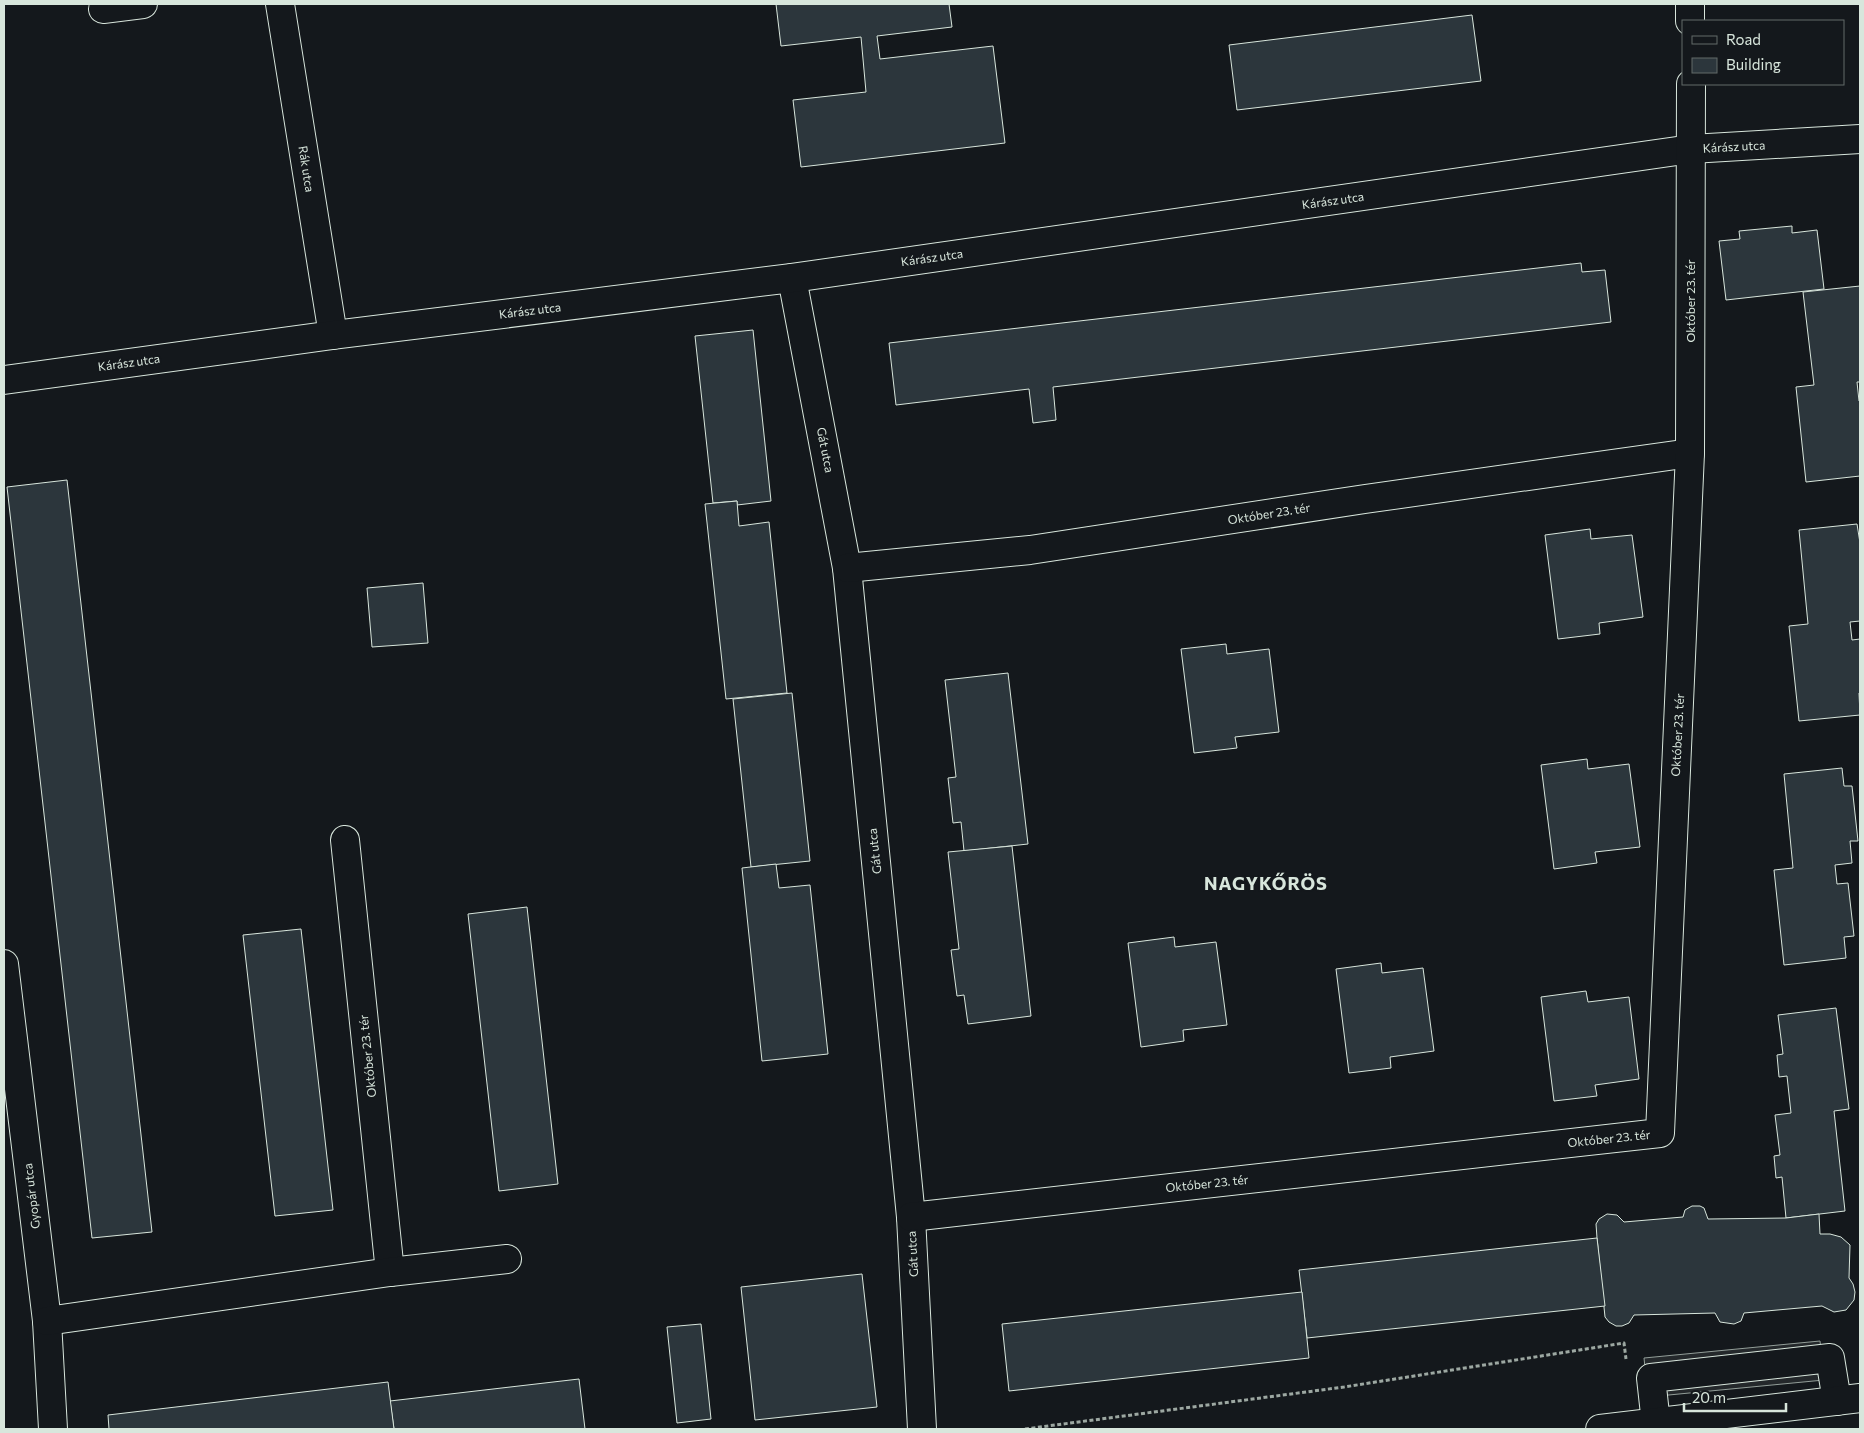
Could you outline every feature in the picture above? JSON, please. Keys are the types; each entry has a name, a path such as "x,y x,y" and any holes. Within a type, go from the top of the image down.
{"street":[{"path":"103,8 143,4"},
{"name":"Rák utca","path":"280,4 333,335"},
{"path":"1690,4 1690,20"},
{"name":"Október 23. tér","path":"912,1217 1660,1133 1690,453 1691,85"},
{"name":"Kárász utca","path":"4,380 333,335 792,278 1691,149 1860,139"},
{"name":"Gát utca","path":"792,278 847,568 912,1217 922,1429"},
{"name":"Október 23. tér","path":"847,568 1030,550 1690,453"},
{"name":"Október 23. tér","path":"345,840 390,1272"},
{"name":"Gyopár utca","path":"4,964 47,1320 53,1429"},
{"path":"47,1320 390,1272 507,1259"},
{"path":"1600,1429 1656,1423 1713,1423 1849,1400 1830,1358 1652,1378 1656,1423"}],"path":[{"path":"1025,1429 1344,1387 1624,1343 1626,1361"}],"shaded area":[{"path":"1820,1341 1824,1380 1648,1397 1644,1358"}],"building":[{"path":"776,4 949,4 952,27 877,36 880,59 993,46 1005,143 801,167 793,100 866,92 861,37 781,46"},
{"path":"1472,15 1481,81 1237,110 1229,45"},
{"path":"1792,226 1792,233 1817,230 1824,289 1726,300 1719,241 1740,239 1739,231"},
{"path":"1581,263 1582,272 1605,270 1611,322 1053,387 1056,420 1033,423 1029,389 896,405 889,343"},
{"path":"1860,286 1860,382 1857,382 1860,401 1860,476 1806,482 1796,387 1814,385 1803,292"},
{"path":"753,330 771,501 737,505 737,501 713,503 695,336"},
{"path":"67,480 152,1232 92,1238 7,487"},
{"path":"737,501 739,526 769,522 787,693 726,699 705,504"},
{"path":"1857,524 1860,543 1860,621 1850,622 1852,640 1860,639 1860,715 1799,721 1789,626 1808,624 1799,530"},
{"path":"1590,529 1591,539 1632,535 1643,617 1599,623 1600,634 1558,639 1545,535"},
{"path":"423,583 428,643 372,647 367,588"},
{"path":"1226,644 1227,654 1269,649 1279,732 1235,737 1237,748 1194,753 1181,649"},
{"path":"1008,673 1028,844 964,851 961,822 953,823 948,778 956,777 945,680"},
{"path":"792,693 810,861 751,867 733,699"},
{"path":"1587,759 1588,769 1629,764 1640,847 1595,852 1597,863 1554,869 1541,765"},
{"path":"1842,768 1844,786 1852,786 1858,841 1850,841 1852,863 1835,865 1837,884 1848,883 1854,936 1844,937 1846,958 1784,965 1774,870 1793,868 1784,774"},
{"path":"1012,846 1031,1016 968,1024 964,995 957,996 951,950 959,949 948,852"},
{"path":"776,864 779,888 810,885 828,1054 762,1061 742,868"},
{"path":"527,907 558,1184 499,1191 468,914"},
{"path":"301,929 333,1210 275,1216 243,935"},
{"path":"1174,937 1175,947 1216,942 1227,1025 1183,1030 1184,1041 1141,1047 1128,943"},
{"path":"1381,963 1382,973 1423,968 1434,1051 1390,1057 1391,1068 1349,1073 1336,969"},
{"path":"1586,991 1588,1002 1629,997 1639,1079 1595,1085 1597,1096 1554,1101 1541,997"},
{"path":"1836,1008 1849,1109 1834,1111 1845,1211 1786,1218 1782,1177 1776,1178 1774,1156 1780,1155 1775,1115 1791,1113 1787,1076 1779,1077 1777,1055 1783,1054 1778,1015"},
{"path":"1692,1206 1704,1208 1708,1219 1786,1218 1819,1214 1820,1234 1841,1237 1850,1245 1849,1278 1855,1292 1854,1300 1846,1310 1834,1312 1822,1306 1744,1313 1741,1321 1734,1324 1720,1322 1715,1313 1634,1315 1629,1323 1622,1326 1616,1326 1609,1322 1605,1317 1597,1238 1596,1224 1599,1219 1607,1214 1617,1215 1624,1222 1683,1217 1685,1210"},
{"path":"1597,1238 1605,1306 1307,1338 1299,1270"},
{"path":"862,1274 877,1407 755,1420 741,1287"},
{"path":"1302,1292 1309,1358 1009,1391 1002,1324"},
{"path":"701,1324 711,1419 677,1423 667,1327"},
{"path":"579,1379 585,1429 394,1429 390,1401"},
{"path":"388,1382 394,1429 109,1429 108,1415"}],"district":[{"name":"NAGYKŐRÖS","path":"1266,884"}]}
